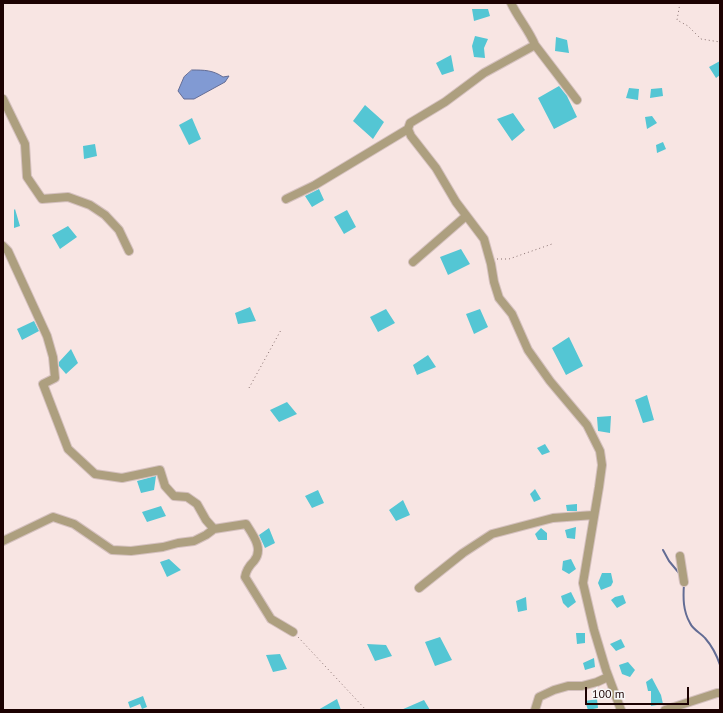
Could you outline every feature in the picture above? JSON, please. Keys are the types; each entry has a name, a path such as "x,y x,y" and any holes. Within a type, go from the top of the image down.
{"street":[{"path":"511,3 535,45 577,100"},
{"path":"286,199 315,185 408,129 410,123 445,102 484,73 535,45"},
{"path":"3,99 25,144 27,177 42,199 68,197 90,205 105,215 119,230 129,251"},
{"path":"408,129 411,136 436,168 456,202 484,239 488,248 494,282 500,298 512,314 528,350 550,382 586,425 600,452 602,465 583,583 594,630 608,677 621,710"},
{"path":"413,262 466,216"},
{"path":"3,246 8,251 47,336 53,356 56,378 43,384 68,449 95,474 122,478 160,470 165,486 174,496 187,496 197,504 206,520 214,529"},
{"path":"419,588 463,553 492,534 553,518 594,515"},
{"path":"3,541 53,517 74,524 112,550 131,551 164,547 194,541 214,529 246,524 259,551 256,559 246,572 245,578 271,618 293,632"},
{"path":"680,556 684,582"},
{"path":"535,710 539,697 554,690 568,686 582,686 608,677"},
{"path":"665,710 720,693"}],"path":[{"path":"680,3 677,20 688,26 701,39 720,42"},
{"path":"489,259 509,259 552,244"},
{"path":"249,388 281,330"},
{"path":"293,632 366,710"}],"water":[{"path":"192,70 204,70 223,77 229,76 225,82 194,99 184,99 178,91 184,77"}],"building":[{"path":"472,9 488,9 490,16 474,21"},
{"path":"475,36 488,39 484,48 485,58 474,57 472,46"},
{"path":"556,37 567,40 569,53 555,51"},
{"path":"451,55 454,71 442,75 436,63"},
{"path":"720,61 720,75 716,78 709,67"},
{"path":"559,86 567,96 577,117 554,129 538,98"},
{"path":"629,88 639,89 638,100 626,98"},
{"path":"662,88 663,96 650,98 651,89"},
{"path":"365,105 384,122 373,139 353,121"},
{"path":"513,113 525,130 512,141 497,119"},
{"path":"652,116 657,123 647,129 645,117"},
{"path":"192,118 201,139 189,145 179,125"},
{"path":"663,142 666,149 657,153 656,145"},
{"path":"95,144 97,156 84,159 83,146"},
{"path":"319,189 324,200 312,207 305,196"},
{"path":"15,209 20,226 14,228 14,210"},
{"path":"347,210 356,227 344,234 334,217"},
{"path":"68,226 77,237 60,249 52,235"},
{"path":"461,249 470,264 448,275 440,257"},
{"path":"250,307 256,321 238,324 235,313"},
{"path":"386,309 395,323 378,332 370,317"},
{"path":"480,309 488,327 474,334 466,314"},
{"path":"34,321 39,331 22,340 17,329"},
{"path":"569,337 583,366 566,375 552,348"},
{"path":"71,349 78,363 66,374 59,366 59,362"},
{"path":"428,355 436,367 417,375 413,365"},
{"path":"647,395 654,420 643,423 635,400"},
{"path":"287,402 297,414 279,422 270,410"},
{"path":"611,416 610,433 598,431 597,417"},
{"path":"545,444 550,452 542,455 537,448"},
{"path":"156,476 154,490 141,493 137,481"},
{"path":"535,489 541,499 534,502 530,494"},
{"path":"318,490 324,503 312,508 305,496"},
{"path":"403,500 410,515 396,521 389,510"},
{"path":"577,504 577,511 567,511 566,505"},
{"path":"161,506 166,516 147,522 142,512"},
{"path":"576,527 575,539 567,538 565,530"},
{"path":"269,528 275,543 265,548 259,535"},
{"path":"541,528 547,533 547,540 538,540 535,534"},
{"path":"169,559 181,570 167,577 160,562"},
{"path":"571,559 576,569 569,574 562,570 563,561"},
{"path":"602,573 611,573 613,582 611,586 601,590 598,583"},
{"path":"571,592 576,602 568,608 563,603 561,596"},
{"path":"623,595 626,603 617,608 611,600 615,597"},
{"path":"526,597 527,610 518,612 516,601"},
{"path":"576,633 585,633 585,643 577,644"},
{"path":"440,637 452,660 435,666 425,642"},
{"path":"621,639 625,647 616,651 610,644"},
{"path":"367,644 386,645 392,656 375,661"},
{"path":"280,654 287,669 273,672 266,655"},
{"path":"594,658 595,667 585,670 583,663"},
{"path":"628,662 635,670 630,677 622,674 619,665"},
{"path":"652,678 661,695 663,704 651,706 651,691 648,691 646,682"},
{"path":"143,696 147,707 142,709 140,704 130,708 128,702"},
{"path":"337,699 341,710 318,710"},
{"path":"597,699 598,708 588,710 585,701"},
{"path":"424,700 430,710 401,710"}],"waterway":[{"path":"663,550 669,561 679,573"},
{"path":"684,584 684,604 686,614 693,628 710,644 720,665"}]}
